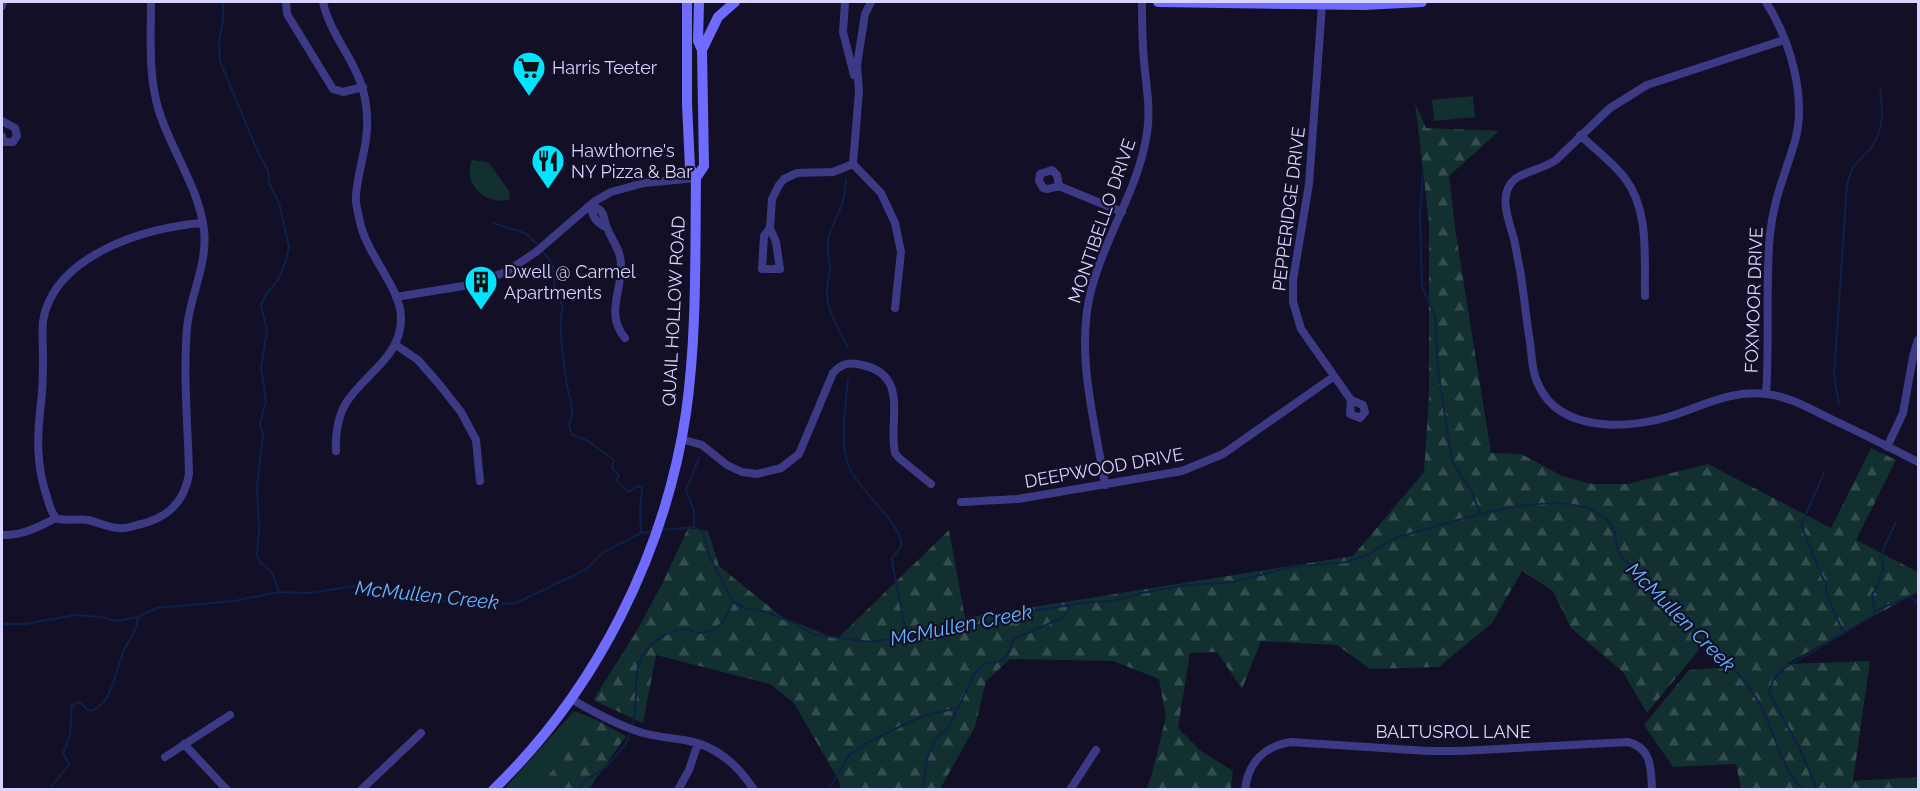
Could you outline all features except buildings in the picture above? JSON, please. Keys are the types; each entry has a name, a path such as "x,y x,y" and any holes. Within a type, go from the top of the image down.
{"main road":[{"name":"QUAIL HOLLOW ROAD","path":"493,789 517,765 571,699 616,623 634,588 660,522 681,439 686,412 693,331 696,177 690,168 687,104 687,2"},
{"name":"QUAIL HOLLOW ROAD","path":"696,177 704,166 702,50 698,41 699,2"},
{"path":"702,50 718,16 735,2"},
{"path":"1158,2 1322,5 1422,2"}],"street":[{"path":"151,2 153,82 156,101 197,202 203,223 204,253 188,326 189,474 183,496 172,510 152,522 125,528 110,527 82,519 56,518 43,488 37,449 43,379 43,322 50,299 60,283 77,267 118,244 160,229 203,223"},
{"path":"286,2 287,14 333,89 343,92 363,87"},
{"path":"323,2 331,24 357,69 363,87 367,106 368,137 356,197 358,212 368,246 396,297 401,317 396,345 346,403 336,440 336,451"},
{"path":"845,2 843,32 859,91"},
{"path":"871,2 865,14 857,65 859,91 853,164 881,193 894,223 901,252 895,308"},
{"name":"MONTIBELLO DRIVE","path":"1106,485 1085,363 1084,326 1092,285 1142,158 1148,131 1149,113 1142,2"},
{"name":"FOXMOOR DRIVE","path":"1766,2 1776,19 1797,80 1800,110 1795,140 1776,194 1773,212 1767,278 1769,354 1766,394"},
{"name":"PEPPERIDGE DRIVE","path":"1322,5 1310,184 1292,294 1301,329 1351,400"},
{"path":"1784,40 1647,85 1610,108 1556,160 1546,167 1521,175 1514,180 1506,193 1505,206 1520,273 1533,369 1541,391 1554,406 1577,419 1618,425 1637,425 1656,421 1716,399 1733,395 1766,394 1798,403 1918,462"},
{"path":"2,121 15,128 17,136 13,142 4,141 2,136"},
{"path":"1580,135 1618,170 1636,195 1642,219 1645,296"},
{"path":"770,228 764,236 762,269 780,268 776,242 770,228 772,199 784,179 797,173 833,172 853,164"},
{"path":"396,297 469,285 506,272 537,252 591,205 611,192 644,183 696,177"},
{"path":"1059,186 1122,212"},
{"path":"591,205 600,209 606,218 606,227 620,253 621,273 615,316 625,338"},
{"path":"1887,447 1903,413 1918,340"},
{"path":"396,345 418,360 461,412 476,440 480,481"},
{"path":"681,439 702,445 727,465 742,472 757,474 781,468 799,454 833,374 839,365 849,362 873,368 891,385 895,403 895,453 931,484"},
{"name":"DEEPWOOD DRIVE","path":"961,502 1018,499 1168,475 1204,464 1232,448 1334,377"},
{"path":"2,535 23,532 56,518"},
{"path":"571,699 599,715 642,733 698,743 716,750 728,758 754,789"},
{"path":"165,757 230,715"},
{"path":"361,789 421,733"},
{"name":"BALTUSROL LANE","path":"1245,789 1250,768 1259,756 1273,747 1291,742 1461,751 1628,742 1643,748 1647,753 1652,789"},
{"path":"678,789 689,770 698,743"},
{"path":"184,744 227,789"},
{"path":"1070,789 1096,750"}],"green space":[{"path":"1473,96 1475,117 1434,121 1432,100"},
{"path":"1415,102 1426,128 1499,131 1449,176 1491,453 1521,454 1562,476 1592,484 1627,484 1708,464 1831,528 1871,448 1896,460 1856,540 1918,572 1918,592 1786,664 1870,661 1853,781 1918,777 1918,789 1741,789 1736,764 1673,767 1644,725 1689,670 1729,667 1706,641 1647,713 1623,672 1571,628 1553,591 1522,571 1492,623 1439,667 1370,669 1337,645 1261,641 1242,689 1217,652 1190,653 1178,728 1201,751 1233,771 1231,789 1146,789 1166,717 1159,679 1113,661 1010,659 986,681 975,727 940,789 850,790 840,787 839,781 794,703 770,684 656,655 643,723 593,700 638,629 688,528 708,531 719,566 782,617 837,639 949,530 965,618 1353,556 1424,472 1429,396 1429,222"},
{"path":"472,160 488,162 510,192 509,200 492,199 478,191 470,177"},
{"path":"574,711 593,718 538,789 504,789"},
{"path":"593,718 626,736 589,789 538,789"}],"waterway":[{"path":"223,2 223,21 219,42 220,61 268,171 269,183 279,203 289,247 278,280 261,305 267,330 261,368 266,401 260,423 263,435 257,487 259,530 257,555 260,562 272,572 279,592"},
{"path":"1839,404 1834,375 1847,185 1852,170 1870,149 1880,129 1882,116 1880,88"},
{"path":"1423,171 1420,217 1422,286 1435,316 1438,370 1452,461 1471,489 1480,514"},
{"path":"846,179 842,203 828,240 830,268 827,298 831,313 848,347"},
{"path":"493,223 525,233 536,243"},
{"path":"544,253 553,266 555,289 563,307 561,332 572,407 569,424 571,434 588,441 614,460 612,468 619,475 616,481 629,492 637,486 642,488 641,533"},
{"path":"848,379 844,423 846,457 854,476 889,519 900,538 901,547 892,561 907,637"},
{"path":"694,527 694,511 686,490 699,458"},
{"path":"1824,473 1801,525 1826,582 1826,593 1844,634"},
{"name":"McMullen Creek","path":"661,530 694,527 703,532 709,556 733,602 747,609 760,610 796,624 812,634 869,642 927,634 956,626 976,626 1025,612 1089,602 1113,601 1180,586 1234,582 1291,567 1347,562 1369,554 1402,536 1508,508 1538,504 1565,504 1589,509 1607,520 1614,529 1617,549 1622,558 1659,590 1666,602 1713,646 1745,682 1768,721 1788,770 1804,790"},
{"path":"1875,611 1872,594 1877,588 1884,569 1883,551 1896,522"},
{"name":"McMullen Creek","path":"2,624 26,624 74,615 117,621 138,617 157,608 234,601 279,592 309,593 355,586 385,588 449,602 481,605 516,603 587,569 602,553 641,533 653,531"},
{"path":"1817,790 1802,753 1769,693 1773,680 1783,669 1874,615 1875,611 1910,596 1918,604"},
{"path":"633,723 638,667 649,648 659,638 678,630 688,629 698,633 715,629 724,620 733,602"},
{"path":"922,790 927,759 933,744 937,737 947,730 975,673 984,664 1001,661 1007,655 1014,639 1064,617 1070,605"},
{"path":"49,790 69,764 63,753 70,736 72,705 80,702 87,710 92,711 100,706 110,692 138,617"},
{"path":"828,790 849,755 862,746 926,715 958,708"},
{"path":"578,790 585,781 606,767 626,744 629,735"}],"place":[{"name":"Harris Teeter","path":"529,97"},
{"name":"Hawthorne's NY Pizza & Bar","path":"548,190"},
{"name":"Dwell @ Carmel Apartments","path":"481,311"}]}
